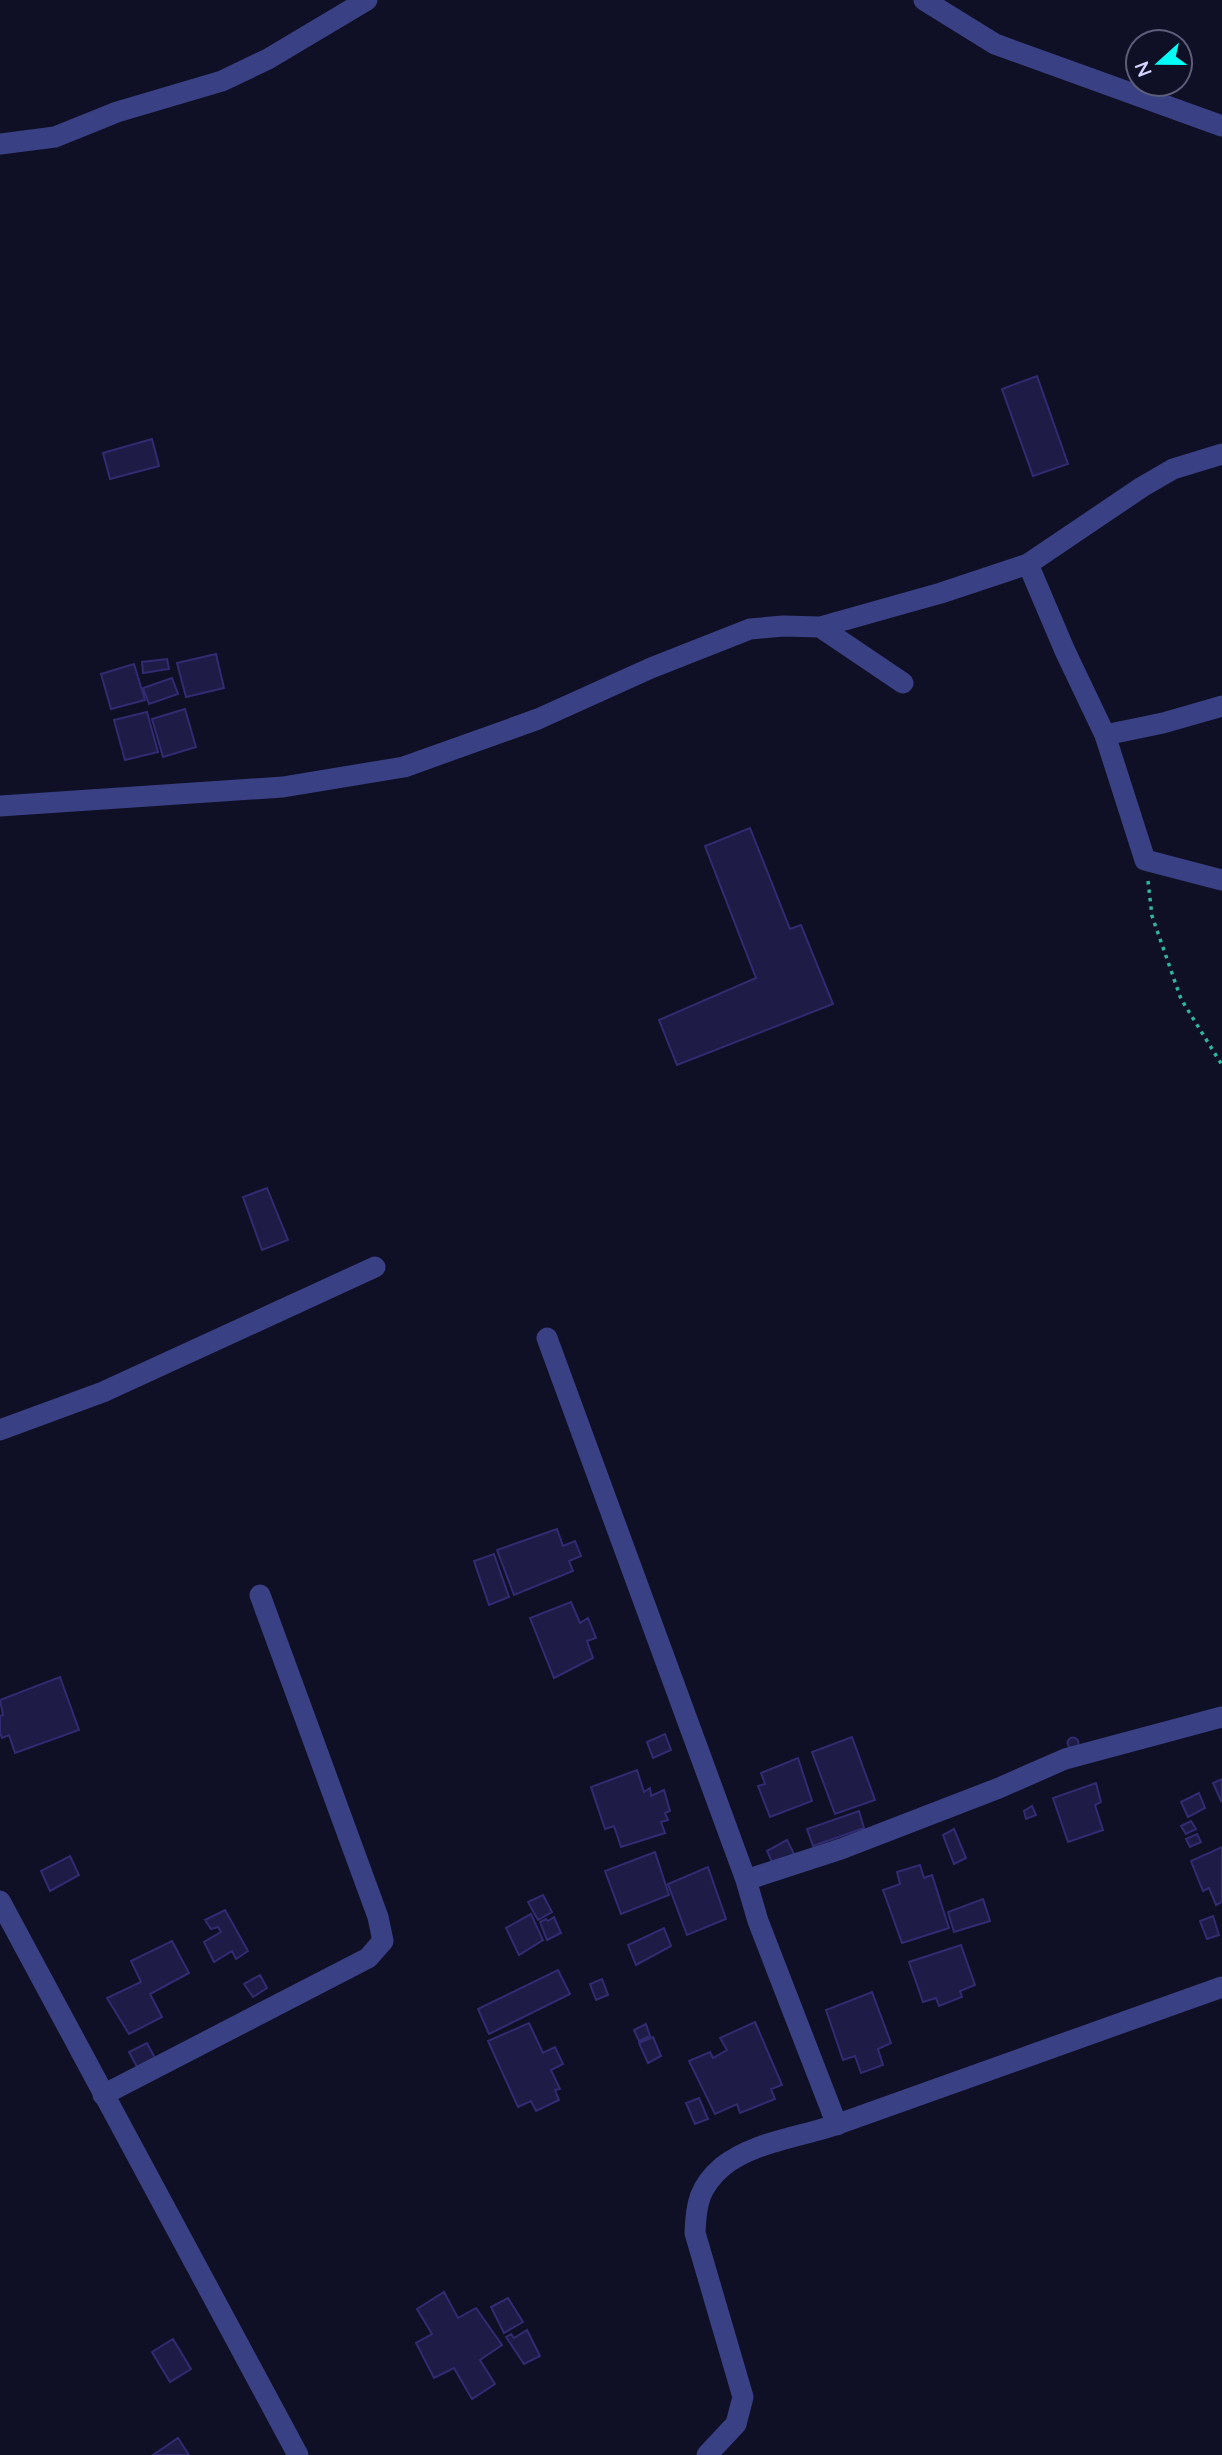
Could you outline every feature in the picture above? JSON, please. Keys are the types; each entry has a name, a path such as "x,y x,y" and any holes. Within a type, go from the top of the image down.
{"street":[{"path":"0,144 55,136 117,112 222,81 268,59 367,0"},
{"path":"924,0 995,44 1222,126"},
{"path":"0,806 284,786 404,767 538,719 650,668 750,629 820,627 941,593 1028,564 1173,469 1222,454"},
{"path":"1028,564 1105,735 1145,860 1222,880"},
{"path":"820,627 904,683"},
{"path":"1105,735 1163,723 1222,706"},
{"path":"0,1430 103,1391 375,1267"},
{"path":"547,1338 746,1880 758,1922 837,2125"},
{"path":"103,2095 368,1958 383,1941 378,1917 260,1595"},
{"path":"746,1880 853,1844 999,1788 1065,1759 1222,1717"},
{"path":"0,1901 298,2455"},
{"path":"707,2455 736,2424 743,2397 695,2233 696,2204 707,2181 724,2165 755,2149 837,2125 1222,1987"}],"path":[{"path":"1145,860 1152,916 1181,999 1222,1065"}],"building":[{"path":"1037,376 1068,464 1033,476 1002,389"},
{"path":"152,439 159,466 110,479 103,453"},
{"path":"216,654 224,688 186,697 177,663"},
{"path":"167,659 169,669 143,673 142,662"},
{"path":"134,664 145,700 111,709 101,674"},
{"path":"172,678 178,694 149,704 143,688"},
{"path":"185,709 196,747 163,757 152,719"},
{"path":"147,712 158,752 125,760 114,720"},
{"path":"750,828 790,929 801,925 833,1004 677,1065 659,1020 756,978 705,846"},
{"path":"267,1188 288,1240 262,1250 243,1197"},
{"path":"557,1529 563,1546 575,1541 581,1556 569,1561 573,1571 514,1595 497,1550"},
{"path":"494,1554 509,1597 489,1605 474,1561"},
{"path":"571,1602 580,1623 588,1618 596,1638 587,1641 593,1658 554,1678 530,1618"},
{"path":"60,1677 79,1730 15,1753 9,1735 2,1738 0,1733 0,1716 3,1715 0,1700"},
{"path":"665,1734 671,1750 653,1758 647,1742"},
{"path":"852,1737 875,1800 835,1814 812,1752"},
{"path":"1073,1738 1077,1739 1077,1747 1073,1748 1069,1747 1068,1743 1069,1739"},
{"path":"798,1758 812,1801 770,1817 758,1786 765,1784 761,1773"},
{"path":"637,1770 644,1792 650,1788 651,1796 664,1790 670,1811 665,1813 668,1820 661,1822 665,1833 621,1847 614,1826 605,1829 591,1787"},
{"path":"1222,1779 1222,1800 1221,1801 1213,1783"},
{"path":"1096,1783 1101,1802 1095,1805 1103,1830 1068,1842 1053,1798"},
{"path":"1199,1793 1205,1808 1188,1817 1181,1802"},
{"path":"1032,1806 1036,1815 1026,1819 1024,1811"},
{"path":"859,1811 864,1828 813,1846 807,1829"},
{"path":"1191,1821 1196,1829 1186,1834 1181,1826"},
{"path":"954,1829 966,1858 954,1864 943,1835"},
{"path":"1197,1834 1201,1842 1190,1847 1186,1839"},
{"path":"787,1840 794,1854 773,1864 767,1851"},
{"path":"1222,1847 1222,1902 1216,1905 1209,1888 1203,1891 1191,1861"},
{"path":"655,1852 669,1895 621,1914 605,1871"},
{"path":"70,1856 79,1875 50,1891 41,1871"},
{"path":"920,1865 924,1878 932,1875 949,1928 902,1943 883,1890 900,1884 897,1872"},
{"path":"708,1867 726,1919 687,1935 668,1884"},
{"path":"543,1895 552,1912 538,1920 528,1902"},
{"path":"983,1899 990,1921 954,1932 948,1912"},
{"path":"225,1910 248,1951 236,1959 232,1951 214,1962 204,1942 221,1932 218,1927 211,1929 205,1920"},
{"path":"531,1914 543,1940 519,1955 506,1928"},
{"path":"1213,1916 1219,1935 1207,1939 1200,1921"},
{"path":"554,1917 561,1933 547,1940 540,1922"},
{"path":"664,1928 671,1946 636,1965 628,1945"},
{"path":"172,1941 189,1973 150,1994 162,2017 129,2034 107,1998 141,1982 131,1961"},
{"path":"961,1945 975,1985 960,1991 962,1997 939,2006 936,1998 923,2002 909,1962"},
{"path":"558,1970 570,1994 489,2034 478,2009"},
{"path":"260,1975 267,1988 253,1997 244,1984"},
{"path":"602,1979 608,1995 596,2000 590,1984"},
{"path":"872,1992 891,2043 878,2049 883,2065 861,2073 855,2056 843,2060 826,2010"},
{"path":"755,2022 782,2085 771,2089 775,2099 740,2113 737,2104 715,2114 689,2061 710,2052 713,2058 727,2050 720,2038"},
{"path":"529,2023 543,2053 555,2047 563,2064 551,2070 560,2089 555,2090 559,2100 536,2111 531,2101 518,2107 488,2041"},
{"path":"646,2024 650,2036 639,2041 634,2030"},
{"path":"653,2037 661,2056 648,2063 639,2043"},
{"path":"147,2043 155,2058 137,2067 129,2052"},
{"path":"699,2098 708,2119 695,2124 686,2103"},
{"path":"444,2292 458,2318 476,2308 502,2345 480,2360 495,2384 472,2399 454,2368 434,2378 416,2343 432,2334 417,2309"},
{"path":"508,2298 523,2322 504,2333 491,2307"},
{"path":"527,2330 540,2356 524,2364 506,2337 511,2334 514,2338"},
{"path":"173,2339 191,2369 170,2382 152,2352"},
{"path":"178,2438 189,2455 153,2455"}]}
